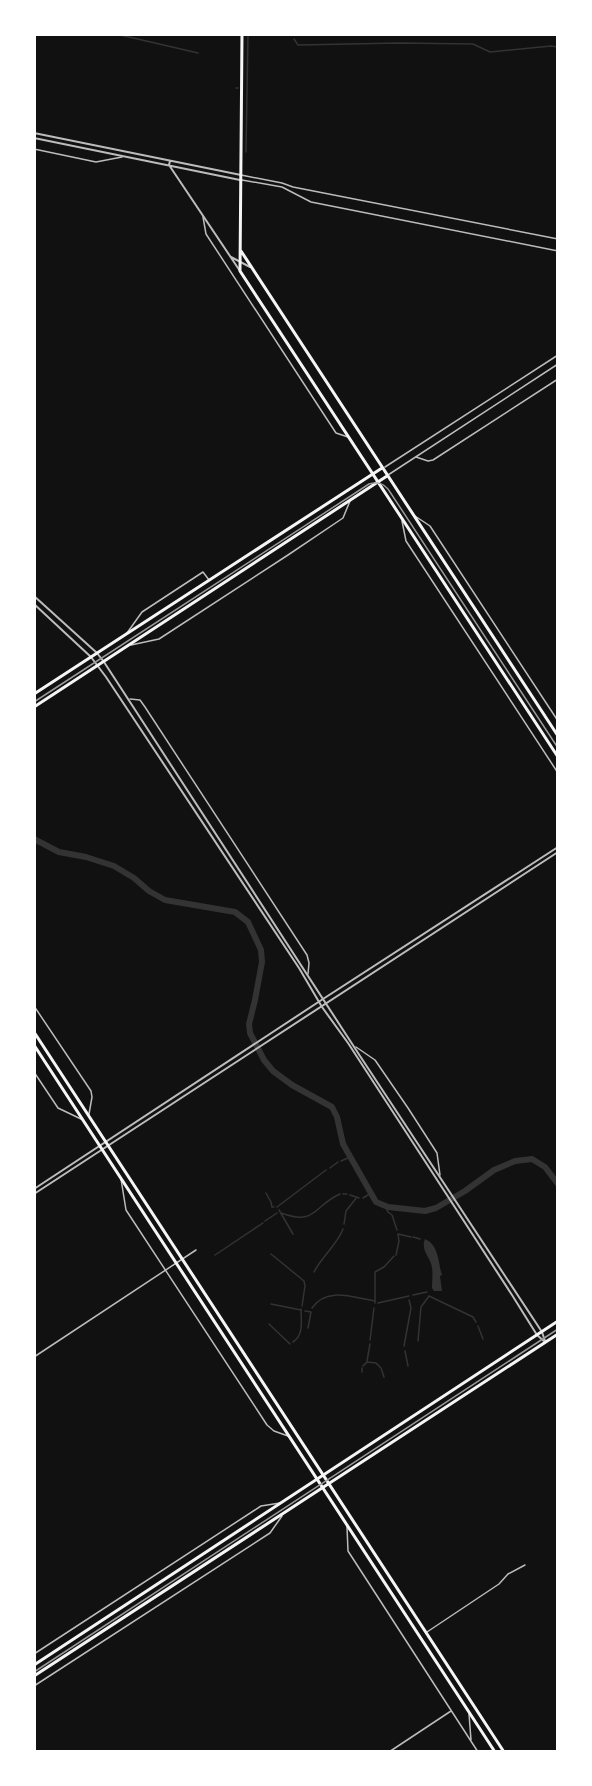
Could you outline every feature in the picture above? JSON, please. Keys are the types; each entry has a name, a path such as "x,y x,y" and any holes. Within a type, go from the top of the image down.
{"main road":[{"path":"242,34 240,271 558,757"},
{"path":"240,250 558,736"},
{"path":"34,694 382,468"},
{"path":"34,707 387,476"},
{"path":"34,1032 504,1752"},
{"path":"34,1046 495,1752"},
{"path":"34,1665 558,1321"},
{"path":"34,1676 558,1334"}],"street":[{"path":"34,135 123,156 170,163 240,271"},
{"path":"34,135 241,177 282,187 311,202 323,205 558,251"},
{"path":"34,149 96,162 123,156"},
{"path":"241,177 282,183 300,189 558,239"},
{"path":"297,195 300,189"},
{"path":"203,216 208,238 291,365 336,433 348,437"},
{"path":"231,257 252,267"},
{"path":"382,468 558,355"},
{"path":"387,476 558,364"},
{"path":"415,457 428,461 433,460 558,379"},
{"path":"130,645 159,639 341,520 350,501"},
{"path":"412,514 430,526 558,722"},
{"path":"402,520 406,541 558,774"},
{"path":"125,635 141,613 203,572 210,581"},
{"path":"34,596 104,662 446,1191"},
{"path":"34,604 91,657 132,714 299,968 322,1007 542,1332 545,1342"},
{"path":"127,698 142,702 182,763 307,955 308,975"},
{"path":"34,1192 251,1050 323,999 558,848"},
{"path":"262,1042 322,1007 558,852"},
{"path":"34,1006 91,1091 89,1114"},
{"path":"354,1046 375,1060 408,1108 437,1153 440,1179"},
{"path":"34,1072 58,1108 82,1119"},
{"path":"121,1178 125,1208 165,1271 267,1425 274,1431 289,1437"},
{"path":"455,1204 537,1335 545,1342"},
{"path":"34,1357 196,1250"},
{"path":"34,1654 261,1506 280,1503"},
{"path":"34,1686 270,1533 284,1513"},
{"path":"347,1526 348,1551 478,1752"},
{"path":"426,1632 499,1584 508,1574 525,1565"},
{"path":"469,1710 471,1741"},
{"path":"389,1752 452,1711"}],"shaded area":[{"path":"425,1239 433,1245 437,1254 442,1275 440,1276 442,1291 434,1291 432,1288 432,1268 424,1247"}],"waterway":[{"path":"116,34 198,53"},
{"path":"246,152 248,34"},
{"path":"294,39 298,45 473,44 490,52 558,47"},
{"path":"34,839 59,852 86,857 114,866 165,900 235,912 248,922 261,950 262,962 249,1024 250,1033 264,1060 273,1071 292,1085 332,1107 337,1117 343,1144 376,1202 388,1207 425,1211 436,1208 494,1170 515,1161 532,1159 545,1167 558,1184"},
{"path":"341,1161 350,1157"},
{"path":"330,1168 338,1162"},
{"path":"277,1207 326,1170"},
{"path":"266,1193 274,1207"},
{"path":"363,1198 371,1193"},
{"path":"281,1213 308,1216 340,1194"},
{"path":"350,1195 359,1198"},
{"path":"344,1224 346,1211 357,1197"},
{"path":"385,1206 392,1215 397,1230"},
{"path":"279,1210 293,1234"},
{"path":"265,1221 277,1213"},
{"path":"215,1255 263,1223"},
{"path":"314,1272 343,1229"},
{"path":"396,1255 398,1234 411,1237"},
{"path":"413,1237 420,1239"},
{"path":"271,1254 304,1281 302,1306"},
{"path":"375,1303 375,1272 384,1267 394,1256"},
{"path":"413,1295 427,1292"},
{"path":"312,1308 318,1301 333,1295 375,1301"},
{"path":"378,1303 409,1296"},
{"path":"418,1341 421,1307 429,1296 473,1317 476,1322"},
{"path":"404,1346 411,1308 409,1300"},
{"path":"271,1304 301,1310"},
{"path":"370,1340 374,1308"},
{"path":"293,1342 300,1332 301,1309"},
{"path":"305,1311 311,1312 308,1328"},
{"path":"269,1324 290,1344"},
{"path":"478,1326 483,1339"},
{"path":"367,1361 370,1344"},
{"path":"405,1351 408,1366"},
{"path":"363,1366 367,1362 376,1363 381,1368 384,1377"}],"tram line":[{"path":"34,702 369,484 379,483 390,492 558,748"},
{"path":"34,1672 558,1329"}]}
